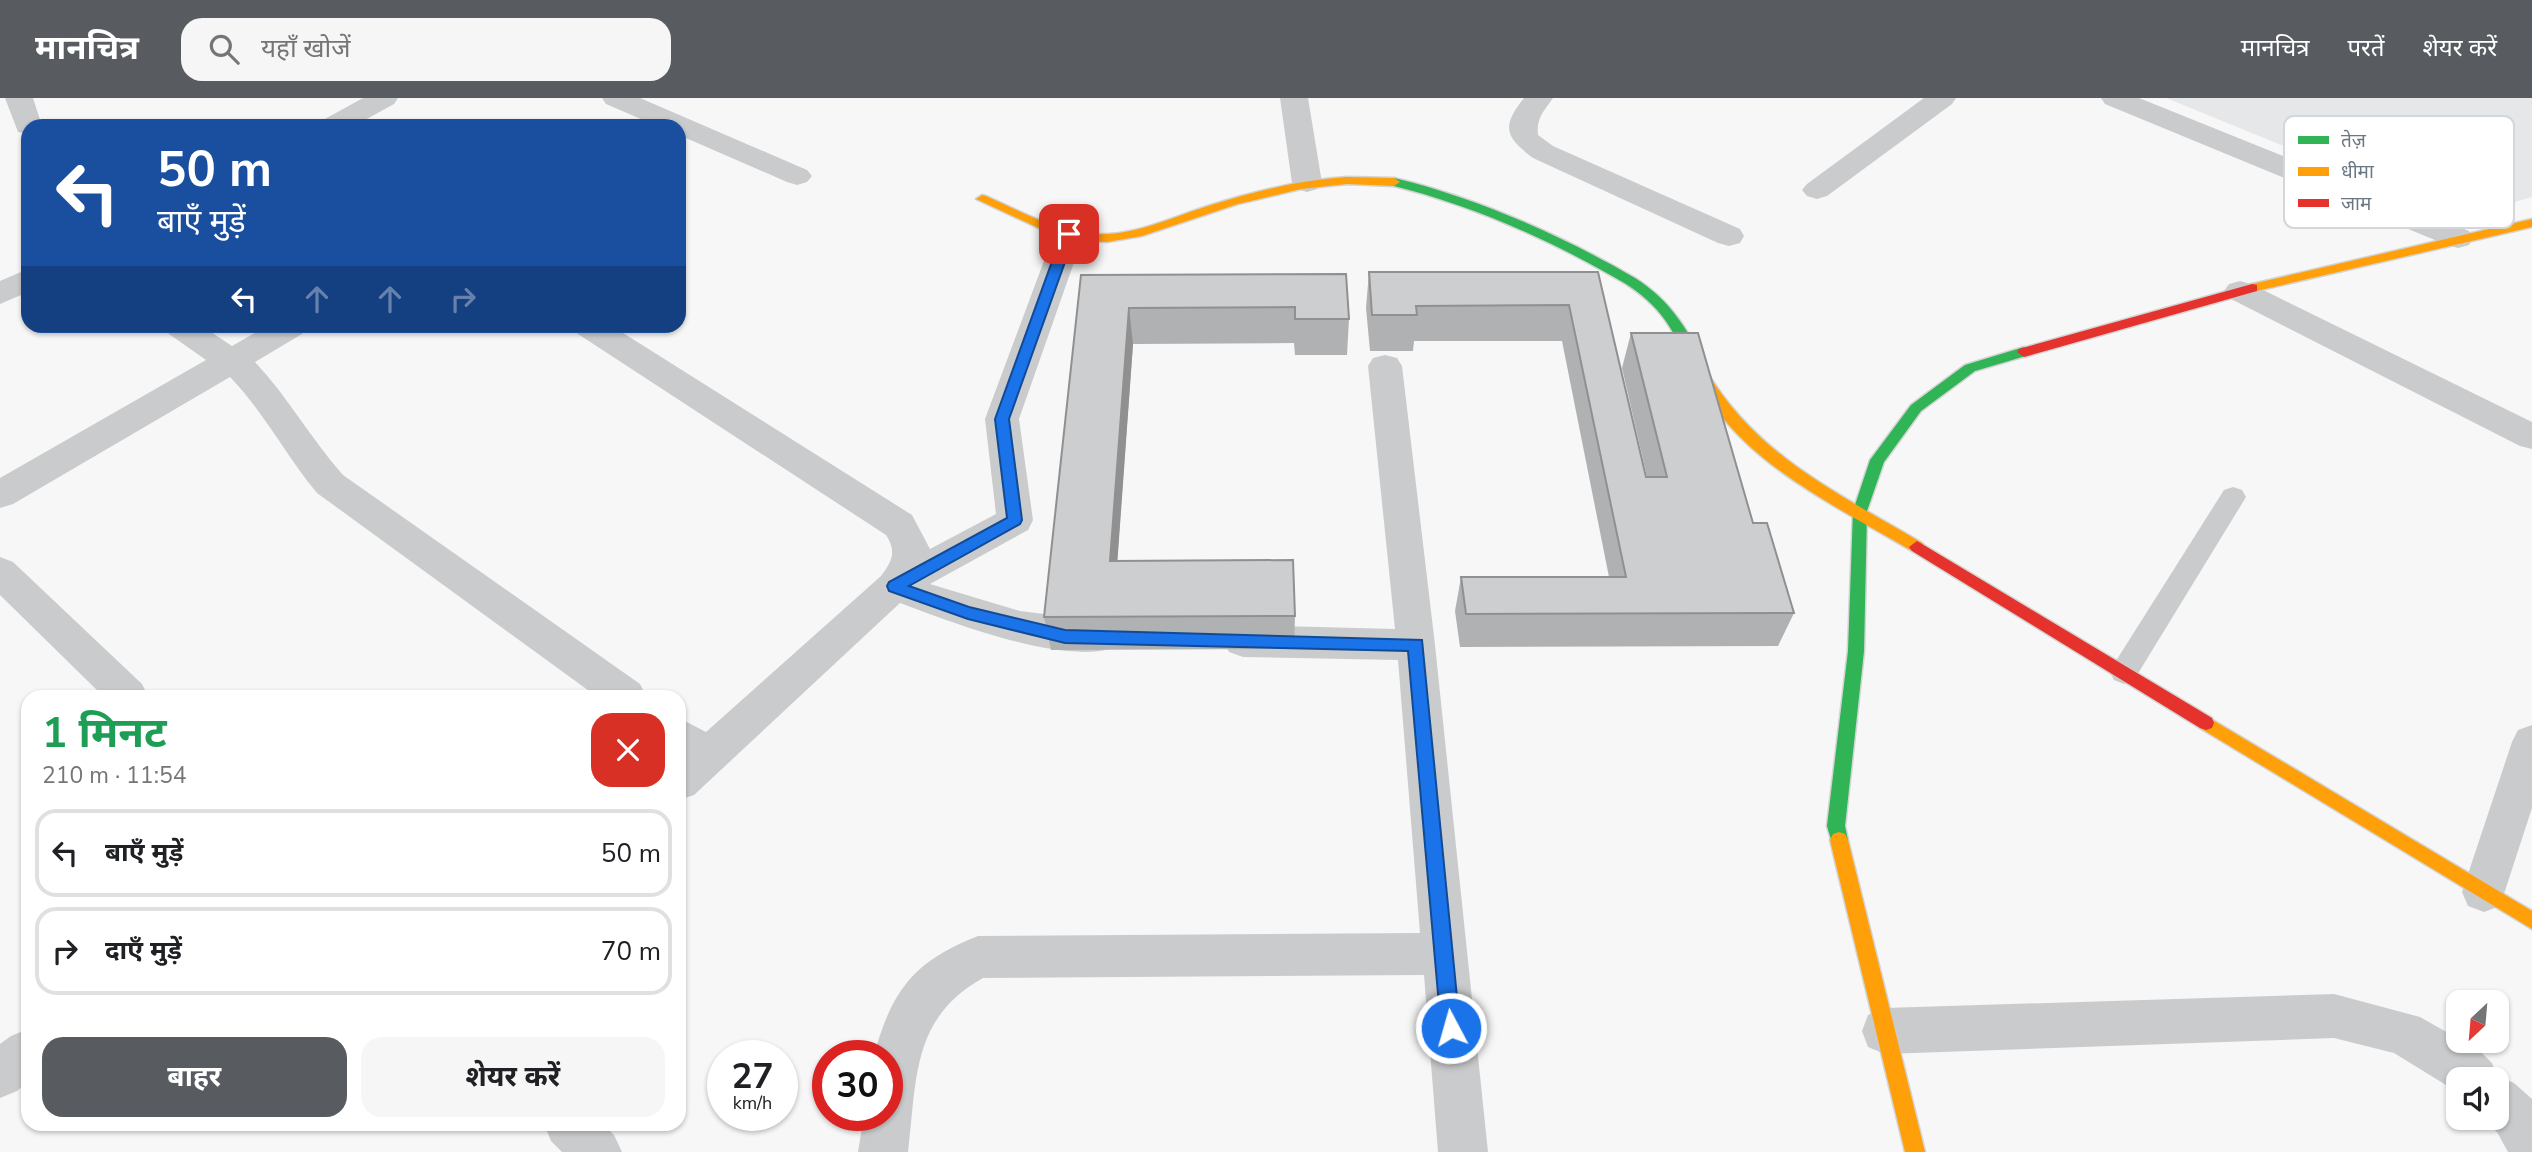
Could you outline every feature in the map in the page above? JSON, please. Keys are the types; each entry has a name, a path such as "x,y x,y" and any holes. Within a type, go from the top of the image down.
{"street":[{"path":"19,98 26,119"},
{"path":"346,119 384,98"},
{"path":"1294,98 1307,183"},
{"path":"1539,98 1525,114 1522,127 1524,138 1543,152 1728,236"},
{"path":"1817,190 1942,98"},
{"path":"2115,98 2284,167"},
{"path":"637,101 675,119"},
{"path":"686,124 797,176"},
{"path":"982,199 1069,234 1094,238 1124,236 1292,185 1338,179 1423,185 1471,202 1618,273 1650,293 1673,314 1721,410 1754,443 1781,464 2532,921"},
{"path":"2514,227 2532,223"},
{"path":"2434,228 2458,238"},
{"path":"1914,1152 1836,826 1856,651 1860,511 1877,460 1916,408 1970,368 2240,291 2507,228"},
{"path":"689,757 894,586 1015,520 1002,419 1069,234"},
{"path":"0,294 21,283"},
{"path":"2240,291 2532,437"},
{"path":"190,333 242,369 268,397 305,454 330,484 618,690"},
{"path":"0,495 279,333"},
{"path":"600,333 899,525 912,544 911,563 894,586"},
{"path":"1385,366 1416,645 1463,1152"},
{"path":"0,572 122,690"},
{"path":"894,586 968,613 1065,636 1132,638"},
{"path":"1213,640 1416,645"},
{"path":"2484,892 2532,742"},
{"path":"883,1152 901,1039 916,1008 939,980 978,957 1443,954"},
{"path":"1885,1031 2334,1016 2403,1034 2461,1067"},
{"path":"0,1074 21,1058"},
{"path":"2509,1111 2532,1146"},
{"path":"575,1131 597,1152"}],"lane":[{"path":"2124,672 2233,498"}],"shaded area":[{"path":"2166,98 2532,98 2532,197 2514,202 2514,116 2284,116 2284,146"}],"building":[{"path":"1369,272 1598,272 1646,477 1667,477 1631,333 1698,333 1753,523 1767,523 1794,613 1466,614 1461,577 1626,577 1569,305 1416,306 1417,315 1372,315"},
{"path":"1346,274 1349,319 1295,319 1295,307 1129,308 1110,561 1293,560 1295,616 1044,617 1081,275"}],"traffic: fast":[{"path":"1394,182 1440,194 1484,210 1631,281 1669,312 1685,338 1702,375"},
{"path":"1839,840 1836,826 1856,651 1860,511 1877,460 1916,408 1970,368 2024,352"}],"traffic: slow":[{"path":"982,199 1064,233 1107,238 1138,233 1234,202 1301,185 1347,180 1394,182"},
{"path":"2514,227 2532,223"},
{"path":"2252,288 2510,228"},
{"path":"1702,375 1719,404 1767,453 1827,494 1917,547"},
{"path":"2206,723 2532,921"},
{"path":"1839,840 1915,1152"}],"traffic: jam":[{"path":"2024,352 2252,288"},
{"path":"1917,547 2206,723"}],"route":[{"path":"1069,234 1002,419 1015,520 894,586 968,613 1065,636 1416,645 1451,1028"}]}
